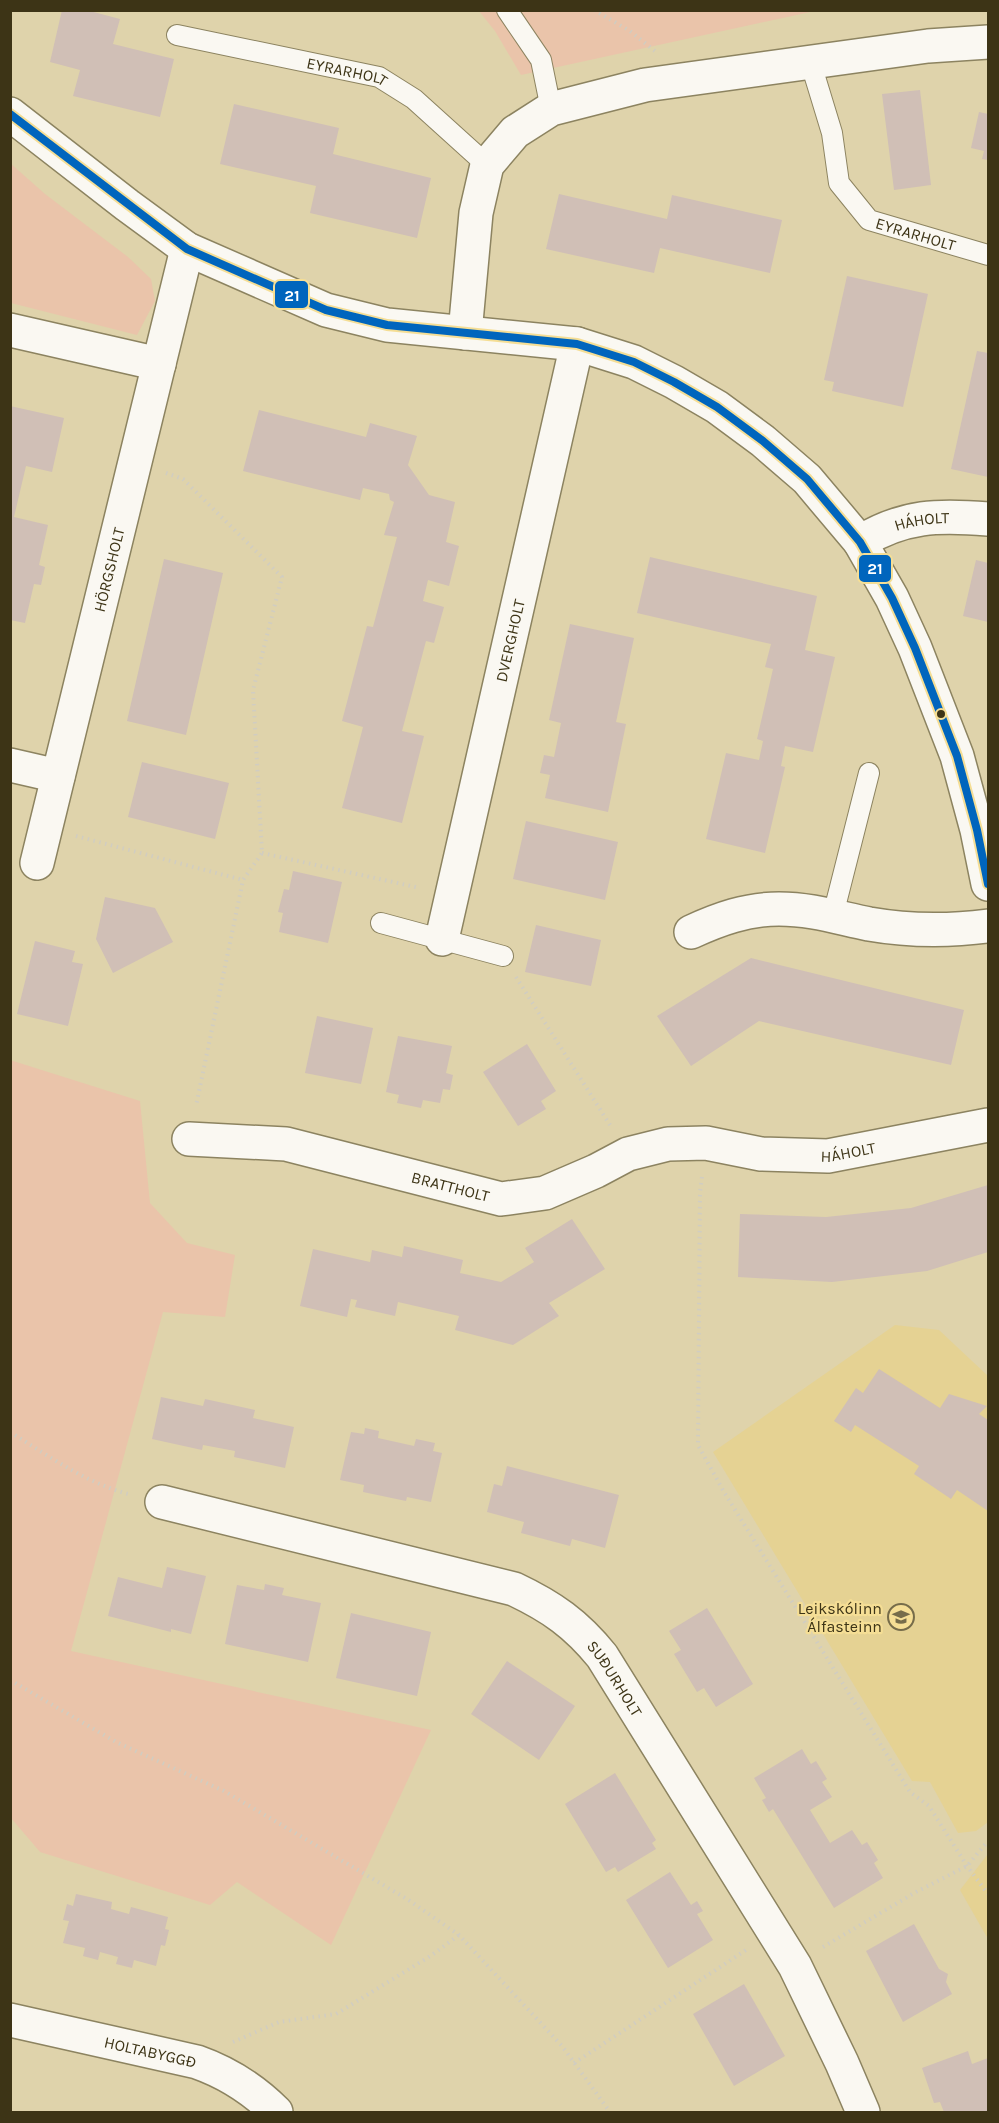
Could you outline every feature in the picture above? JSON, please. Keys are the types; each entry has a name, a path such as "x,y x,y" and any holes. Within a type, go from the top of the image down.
{"street":[{"path":"465,333 476,213 487,165 515,132 551,109 645,86 927,46 988,42"},
{"path":"10,114 127,206 187,249 326,310 387,326 577,344 634,362 717,406 763,441 807,479 860,542 892,598 915,648 957,756 983,833 988,884"},
{"name":"HÖRGSHOLT","path":"37,864 187,249"},
{"path":"10,330 159,364"},
{"name":"DVERGHOLT","path":"442,939 577,344"},
{"name":"HÁHOLT","path":"860,542 874,533 910,519 951,516 988,519"},
{"path":"10,765 58,776"},
{"path":"691,932 719,919 749,912 787,909 805,910 868,924 904,929 956,929 988,926"},
{"name":"HÁHOLT","path":"706,1143 761,1154 828,1156 988,1125"},
{"name":"BRATTHOLT","path":"189,1139 286,1144 501,1199 545,1193 628,1154 668,1144 706,1143"},
{"name":"SUÐURHOLT","path":"162,1502 514,1589 563,1616 584,1634 602,1656 795,1966 863,2112"},
{"name":"HOLTABYGGÐ","path":"10,2020 197,2062 220,2070 242,2083 276,2112"}],"lane":[{"path":"507,10 541,60 551,109"},
{"name":"EYRARHOLT","path":"177,35 379,77 414,99 487,165"},
{"name":"EYRARHOLT","path":"811,64 831,133 839,183 869,220 988,255"},
{"path":"833,915 869,772"},
{"path":"381,923 503,956"}],"path":[{"path":"594,10 643,39 682,81"},
{"path":"135,461 183,479 282,578 253,690 262,853 243,880 189,1139"},
{"path":"45,828 243,880"},
{"path":"262,853 453,895"},
{"path":"503,956 628,1154"},
{"path":"706,1143 700,1192 698,1445 724,1492 910,1792 929,1806 967,1866 988,1894"},
{"path":"10,1432 72,1470 112,1490 162,1502"},
{"path":"10,1680 116,1742 224,1791 407,1899 459,1935 562,2046 610,2112"},
{"path":"795,1966 816,1951 916,1892 967,1866 988,1841"},
{"path":"574,2063 773,1932"},
{"path":"197,2062 237,2039 279,2022 336,2014 432,1955 459,1935"}],"shaded area":[{"path":"479,11 815,11 521,75 495,31"},
{"path":"10,163 45,194 128,257 151,279 155,301 137,335 11,303"},
{"path":"10,1060 140,1101 150,1203 187,1243 235,1255 225,1317 163,1312 71,1651 431,1730 331,1945 237,1882 210,1905 40,1852 11,1818"},
{"name":"Leikskólinn Álfasteinn","path":"895,1325 939,1330 988,1376 988,1822 976,1831 958,1833 930,1782 912,1781 713,1452"},
{"path":"988,1854 988,1939 960,1890"}],"building":[{"path":"62,10 86,10 120,19 113,44 174,59 160,117 73,96 80,70 50,62"},
{"path":"920,90 931,185 894,190 882,94"},
{"path":"234,104 339,128 333,154 431,178 417,238 310,213 316,186 220,164"},
{"path":"979,112 988,114 988,160 982,159 984,151 971,148"},
{"path":"559,194 667,219 672,195 782,220 770,273 660,248 654,273 546,249"},
{"path":"847,276 928,294 903,407 832,391 834,382 824,380"},
{"path":"977,351 988,353 988,477 951,469"},
{"path":"10,406 64,418 52,472 26,466 14,517 48,525 39,565 45,567 41,585 34,584 25,623 10,620"},
{"path":"259,410 366,437 370,423 417,436 408,465 429,495 455,502 446,542 459,546 449,586 428,580 423,601 444,607 434,643 426,641 402,731 424,736 402,823 342,808 363,727 342,721 367,626 373,627 397,537 384,535 394,502 390,500 389,494 363,488 360,500 243,471"},
{"path":"650,557 817,596 805,650 835,657 813,752 785,746 781,766 785,767 765,853 706,839 726,753 759,760 763,741 757,739 773,669 765,667 771,644 637,613"},
{"path":"164,559 223,573 186,735 127,721"},
{"path":"976,560 988,563 988,622 963,616"},
{"path":"570,624 634,638 616,722 626,724 608,812 545,798 550,775 540,773 544,755 554,757 561,723 549,720"},
{"path":"142,762 229,783 215,839 128,817"},
{"path":"526,821 618,842 605,900 513,879"},
{"path":"293,871 342,882 328,943 279,932 283,913 278,912 284,889 289,890"},
{"path":"105,897 155,908 173,942 113,973 96,939"},
{"path":"536,925 601,940 591,986 525,972"},
{"path":"35,941 75,951 72,962 83,964 68,1026 17,1014"},
{"path":"751,958 964,1010 951,1065 759,1021 691,1066 657,1016"},
{"path":"317,1016 373,1028 361,1084 305,1073"},
{"path":"398,1036 452,1046 446,1073 453,1075 450,1090 443,1089 440,1103 423,1100 421,1108 397,1103 399,1095 386,1092"},
{"path":"527,1044 556,1091 541,1101 546,1109 518,1126 483,1072"},
{"path":"988,1185 988,1252 927,1271 832,1282 738,1277 740,1214 826,1217 911,1208"},
{"path":"572,1219 605,1269 549,1303 559,1316 513,1345 455,1330 459,1316 398,1302 395,1316 355,1307 357,1300 351,1299 347,1317 300,1306 313,1249 370,1262 372,1250 402,1257 404,1246 463,1260 460,1273 501,1282 534,1262 525,1248"},
{"path":"879,1369 940,1408 949,1394 987,1406 979,1414 988,1420 988,1511 957,1490 951,1499 914,1474 919,1466 855,1425 851,1432 834,1421 856,1388 863,1393"},
{"path":"161,1397 203,1406 205,1399 255,1410 253,1418 294,1427 285,1468 234,1457 235,1451 203,1445 202,1450 152,1439"},
{"path":"365,1428 379,1431 378,1438 414,1446 416,1439 435,1443 433,1451 442,1453 431,1502 407,1497 406,1501 363,1492 364,1485 340,1480 351,1432 364,1434"},
{"path":"507,1466 619,1495 605,1548 572,1539 570,1546 521,1533 524,1522 487,1512 494,1484 502,1486"},
{"path":"167,1567 206,1576 191,1634 171,1629 171,1632 108,1616 118,1577 162,1588"},
{"path":"265,1584 284,1588 282,1595 321,1603 308,1662 225,1644 237,1585 264,1590"},
{"path":"707,1608 753,1684 716,1707 704,1688 697,1692 674,1654 681,1650 669,1631"},
{"path":"351,1613 431,1632 417,1696 336,1678"},
{"path":"507,1661 575,1706 539,1760 471,1714"},
{"path":"802,1749 811,1764 816,1761 827,1779 822,1782 832,1797 810,1810 830,1843 852,1830 862,1845 867,1842 878,1860 874,1863 883,1878 834,1908 773,1809 769,1812 762,1800 766,1798 754,1778"},
{"path":"615,1773 656,1840 652,1843 656,1849 618,1872 615,1867 606,1872 565,1804"},
{"path":"670,1872 691,1905 697,1901 703,1911 697,1914 713,1940 668,1968 626,1900"},
{"path":"76,1894 112,1902 111,1909 129,1914 131,1907 168,1917 165,1929 169,1930 165,1946 161,1945 156,1966 134,1960 132,1968 116,1964 118,1957 100,1952 98,1960 83,1956 85,1948 63,1943 69,1921 63,1920 67,1904 73,1906"},
{"path":"914,1924 939,1969 948,1974 946,1982 952,1994 903,2022 866,1951"},
{"path":"744,1984 785,2056 734,2086 693,2014"},
{"path":"968,2051 972,2064 988,2058 988,2112 944,2112 940,2102 934,2103 922,2068"}],"transit line":[{"name":"21","path":"10,114 187,249 326,310 387,325 577,344 634,362 674,382 717,407 763,441 807,479 860,542 892,598 915,648 957,756 977,830 988,884"}],"place":[{"name":"Leikskólinn Álfasteinn","path":"901,1617"}]}
